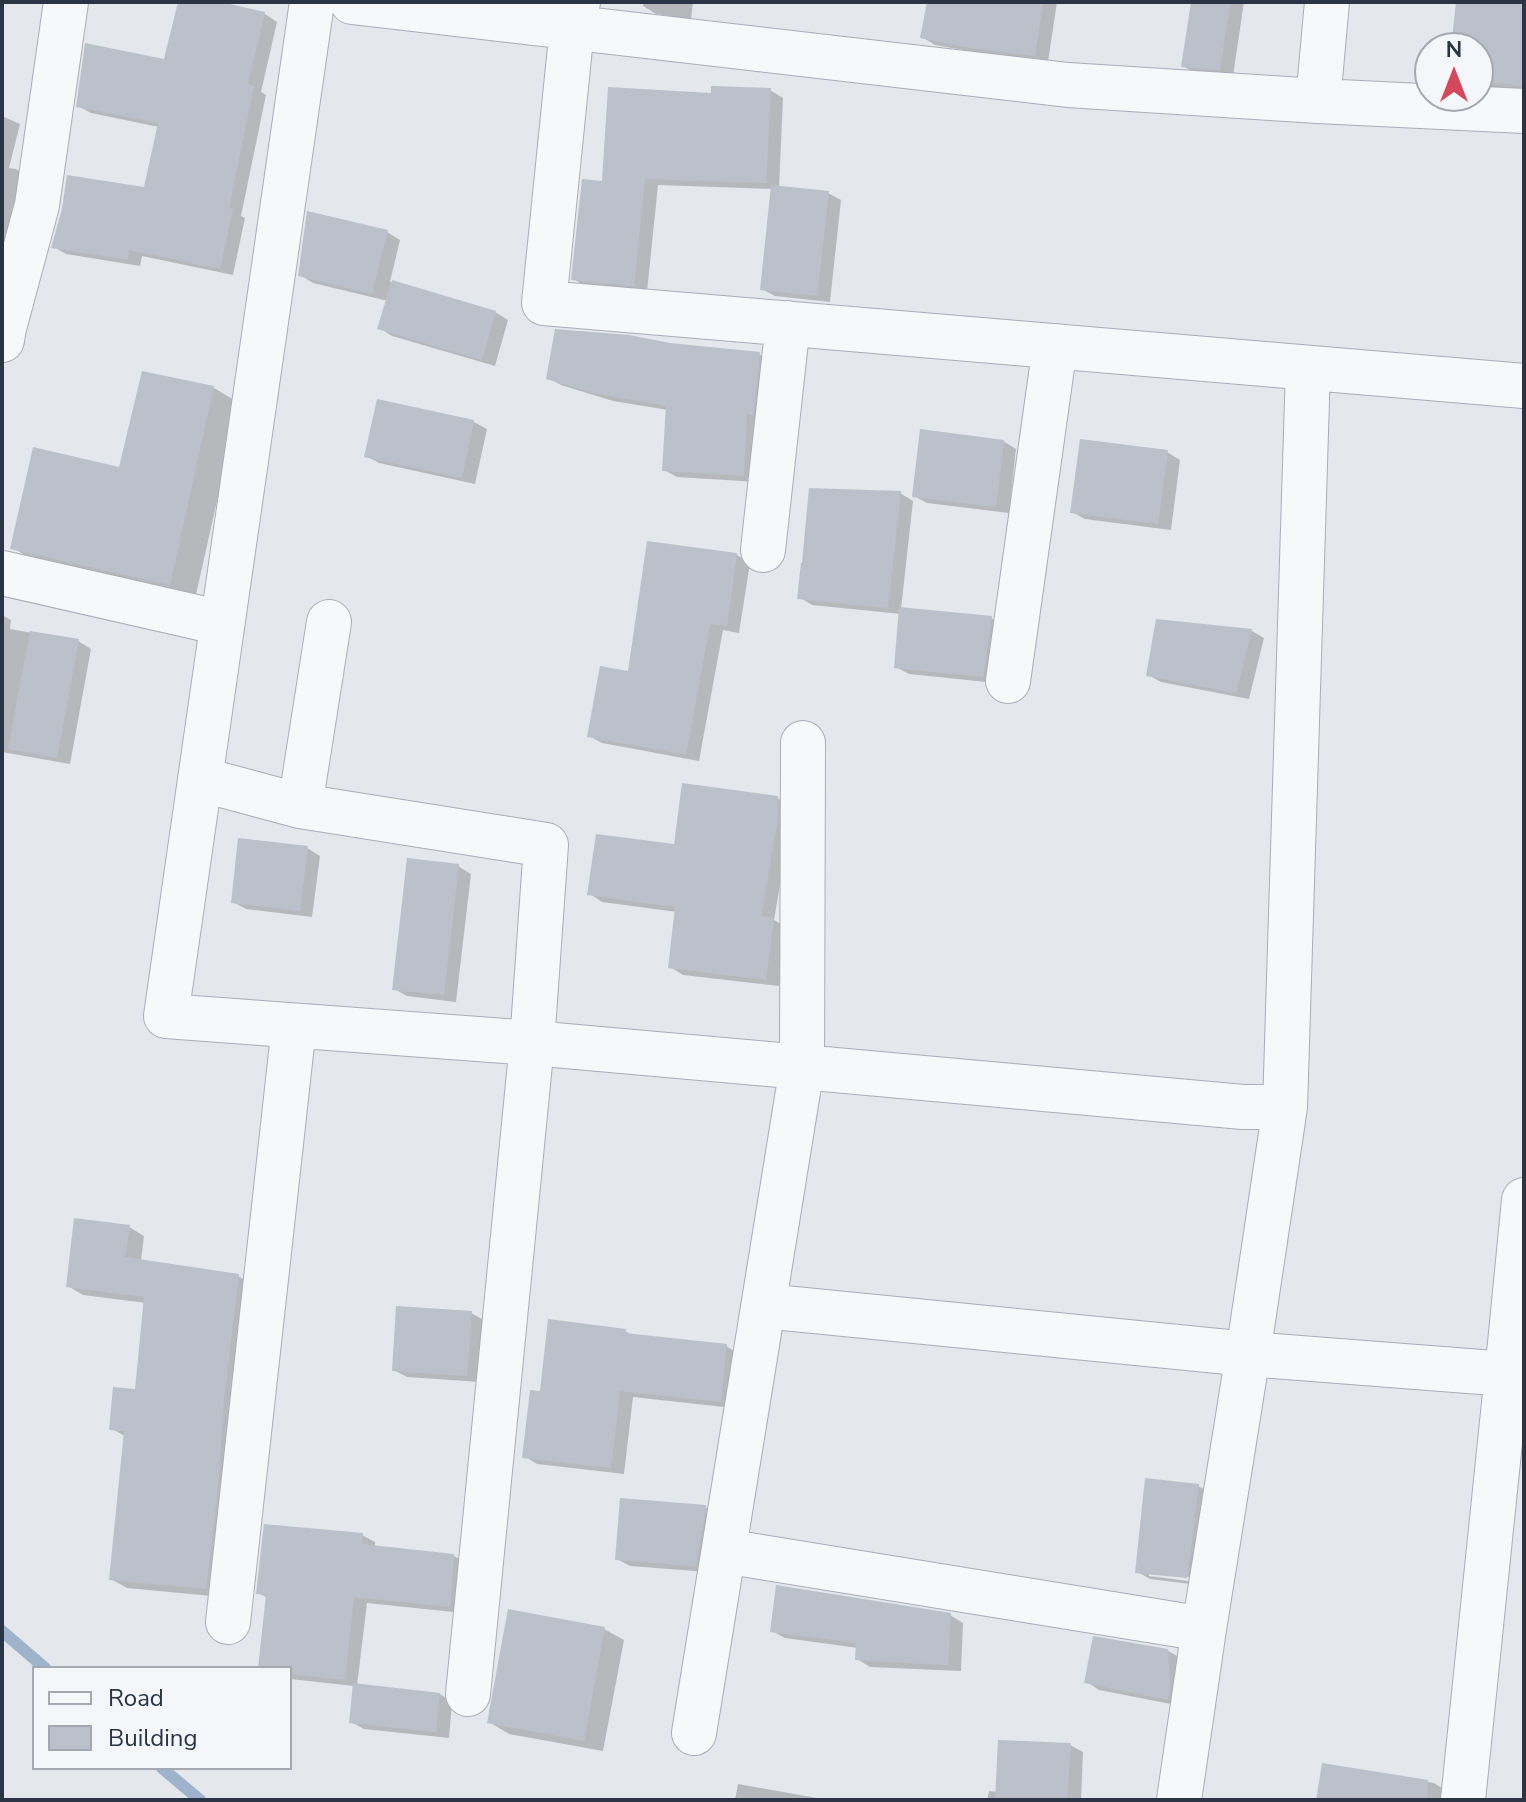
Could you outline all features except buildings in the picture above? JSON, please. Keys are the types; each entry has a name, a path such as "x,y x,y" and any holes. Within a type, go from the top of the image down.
{"street":[{"path":"2,340 37,205 66,2"},
{"path":"312,2 166,1016 532,1043 1243,1107 1285,1107"},
{"path":"352,2 575,15 1068,85 1524,111"},
{"path":"1318,101 1327,2"},
{"path":"575,15 544,303 1524,386"},
{"path":"763,550 788,323"},
{"path":"1008,681 1055,346"},
{"path":"1179,1800 1285,1107 1308,368"},
{"path":"2,573 222,623"},
{"path":"300,806 329,622"},
{"path":"694,1733 802,1067 803,743"},
{"path":"200,779 300,806 546,845 532,1043 468,1694"},
{"path":"228,1622 294,1026"},
{"path":"1463,1800 1524,1200"},
{"path":"764,1306 1248,1354 1507,1374"},
{"path":"724,1551 1204,1629"}],"waterway":[{"path":"2,1631 43,1666"},
{"path":"164,1770 200,1800"}]}
